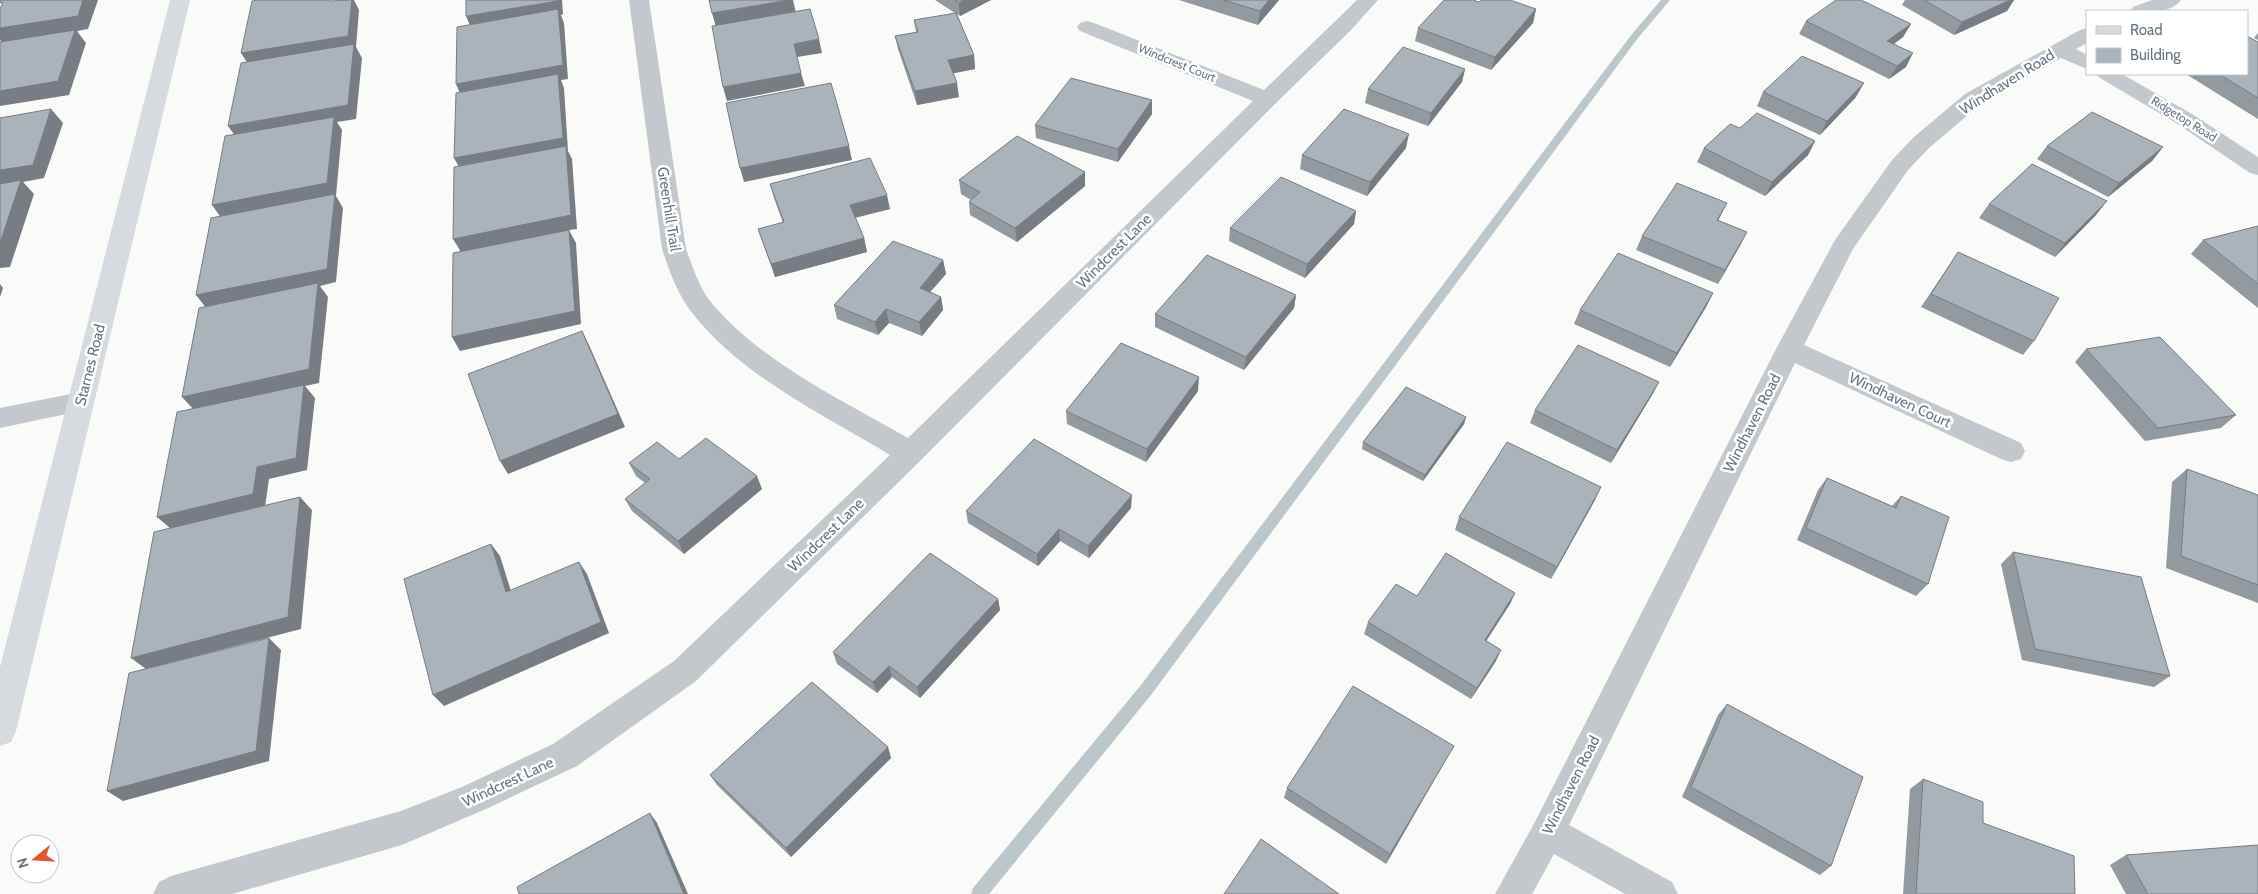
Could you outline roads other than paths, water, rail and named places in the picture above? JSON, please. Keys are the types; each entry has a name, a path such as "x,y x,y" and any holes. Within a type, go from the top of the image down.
{"main road":[{"name":"Starnes Road","path":"0,731 180,0"}],"street":[{"name":"Greenhill Trail","path":"639,0 674,249 685,282 706,312 739,346 796,385 910,453"},
{"name":"Windcrest Lane","path":"171,894 402,828 474,798 565,755 685,671 910,453 1267,99 1344,26 1368,0"},
{"path":"2143,10 2171,0"},
{"name":"Windcrest Court","path":"1087,27 1267,99"},
{"name":"Windhaven Road","path":"1513,894 1548,832 1789,349 1843,246 1900,165 1922,142 1972,99 2086,35"},
{"path":"2060,48 2086,62"},
{"name":"Ridgetop Road","path":"2109,75 2145,94 2258,168"},
{"name":"Windhaven Court","path":"1789,349 2010,451"},
{"path":"0,418 80,402"},
{"path":"1548,832 1660,894"}],"waterway":[{"path":"979,894 1146,690 1635,36 1666,0"}]}
